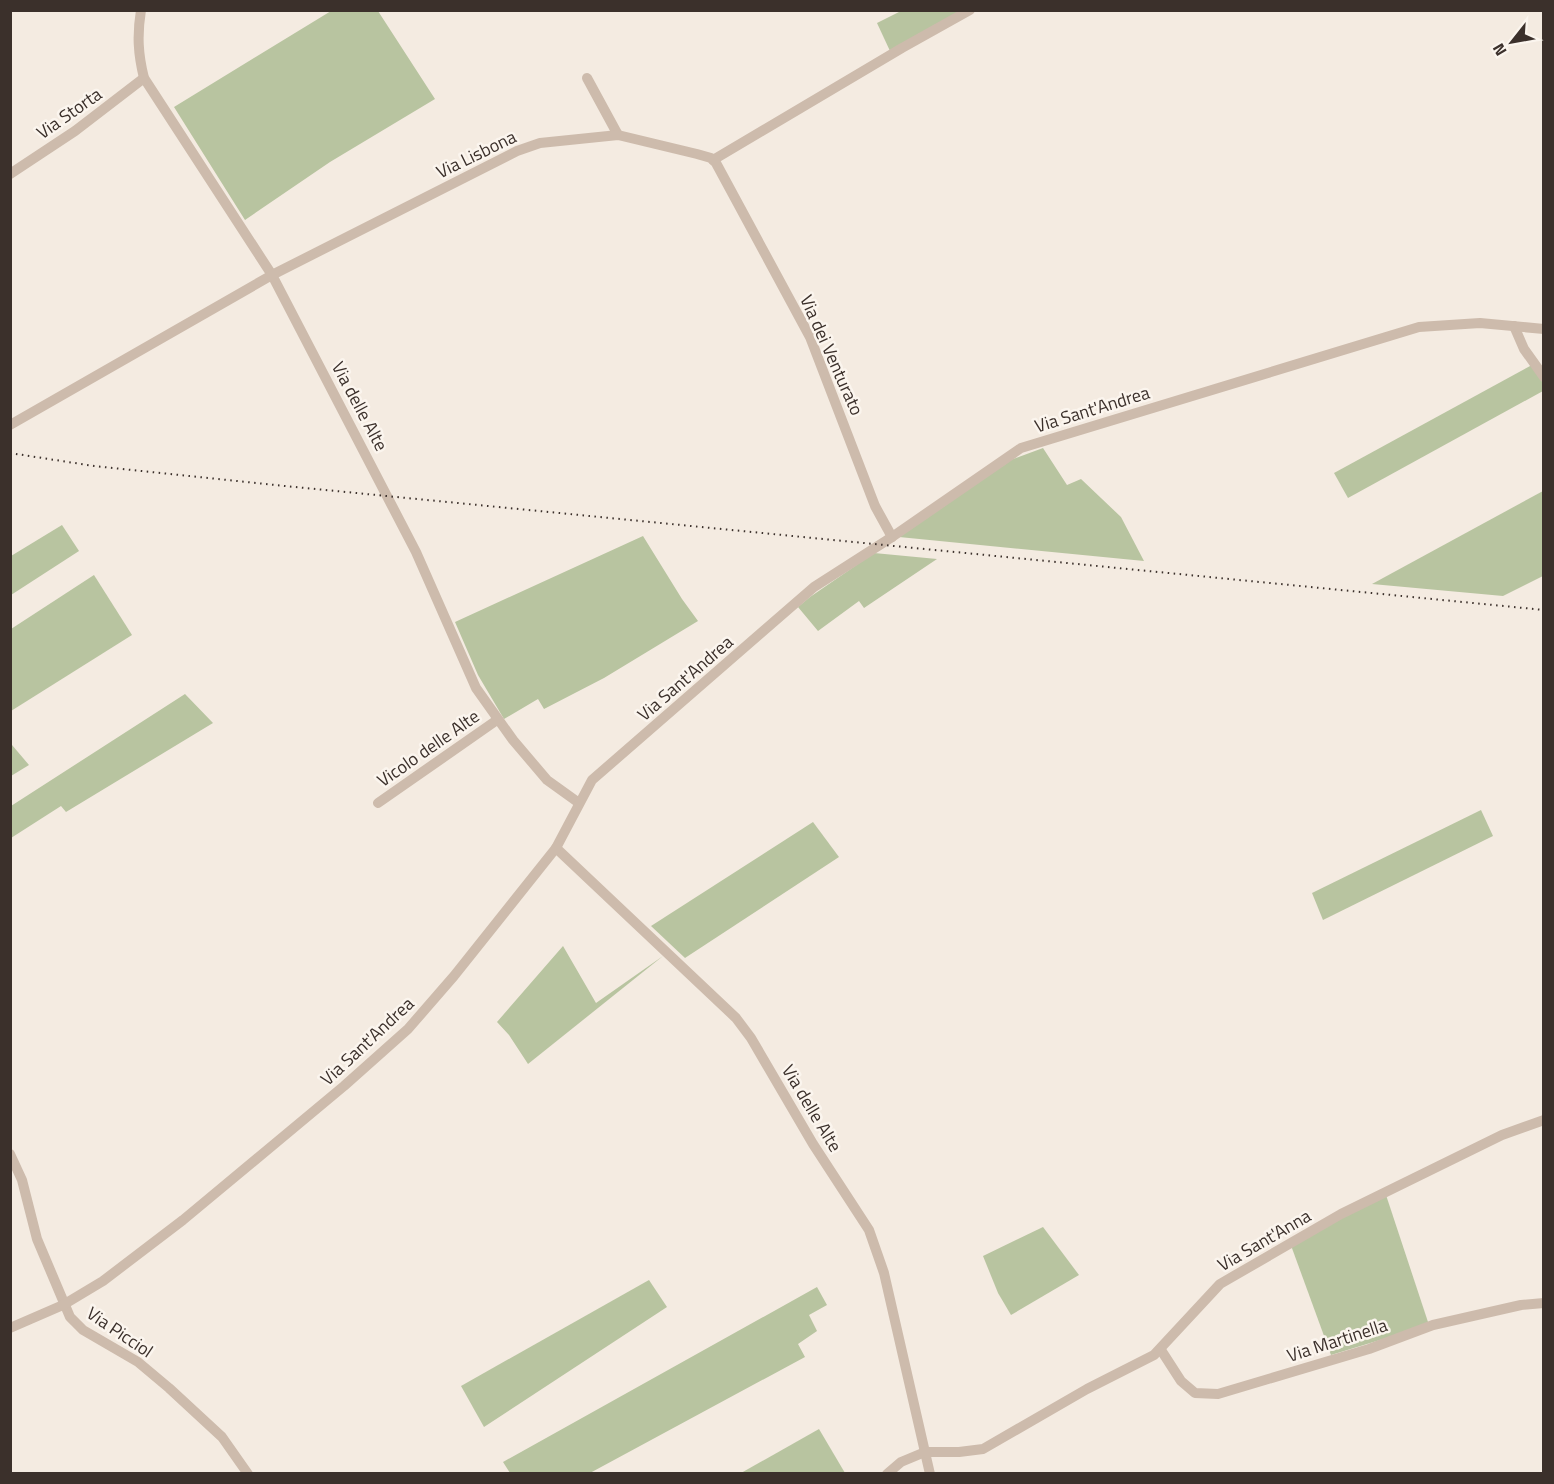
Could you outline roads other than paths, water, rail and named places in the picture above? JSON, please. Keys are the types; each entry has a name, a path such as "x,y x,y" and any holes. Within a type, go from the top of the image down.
{"street":[{"name":"Via delle Alte","path":"141,10 138,54 144,78 272,275 416,552 476,688 497,720 547,780 579,803"},
{"path":"713,160 970,10"},
{"name":"Via Storta","path":"10,174 75,131 144,78"},
{"path":"587,78 618,135"},
{"name":"Via Lisbona","path":"10,425 272,275 517,151 540,143 618,135 713,160"},
{"name":"Via dei Venturato","path":"713,160 810,337 875,506 892,537"},
{"name":"Via Sant'Andrea","path":"10,1328 63,1305 103,1281 183,1220 344,1086 408,1029 454,976 555,848 592,780 814,587 892,537 1021,448 1419,327 1480,323 1544,329"},
{"path":"1514,326 1524,350 1544,377"},
{"name":"Vicolo delle Alte","path":"378,803 497,720"},
{"name":"Via delle Alte","path":"555,848 736,1018 751,1038 813,1144 869,1230 884,1273 930,1473"},
{"name":"Via Sant'Anna","path":"925,1452 983,1449 1087,1389 1154,1355 1220,1284 1341,1214 1502,1135 1544,1120"},
{"name":"Via Picciol","path":"10,1154 22,1180 37,1239 70,1317 83,1330 138,1362 169,1388 222,1437 248,1473"},
{"name":"Via Martinella","path":"1161,1350 1181,1381 1195,1393 1218,1394 1369,1349 1433,1325 1521,1305 1544,1303"},
{"path":"887,1473 901,1462 925,1452"}],"railway":[{"path":"10,453 94,466 285,486 1544,610"}]}
